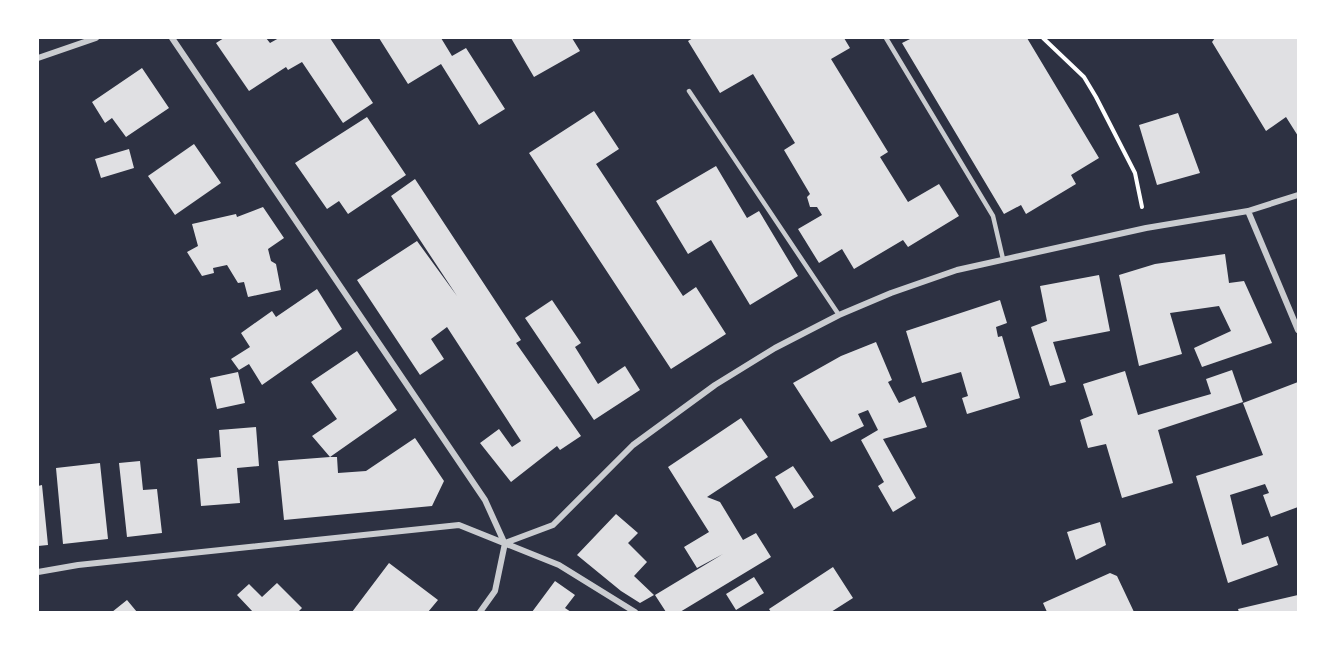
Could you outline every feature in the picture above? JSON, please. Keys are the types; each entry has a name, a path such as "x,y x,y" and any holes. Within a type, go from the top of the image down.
{"street":[{"path":"38,58 96,38"},
{"path":"172,38 485,500 505,543 495,591 480,612"},
{"path":"505,543 553,525 633,446 714,385 775,348 839,315 935,278 1003,259 1146,228 1248,211 1299,195"},
{"path":"1248,211 1299,330"},
{"path":"38,572 78,565 459,525 559,565 635,612"}],"lane":[{"path":"886,38 993,216 1003,259"},
{"path":"689,91 839,315"}],"path":[{"path":"1043,38 1084,77 1096,97 1135,172 1146,228"}],"building":[{"path":"224,38 266,38 270,43 279,38 330,38 373,103 343,123 302,62 288,70 286,67 249,91 216,43"},
{"path":"379,38 441,38 452,56 466,48 505,109 479,125 441,64 408,84"},
{"path":"511,38 572,38 580,51 534,77"},
{"path":"693,38 844,38 850,48 831,59 888,152 880,157 908,202 939,184 959,216 908,247 903,240 854,269 842,249 819,263 798,229 822,215 817,207 810,207 807,197 810,194 784,150 795,143 753,74 720,93 688,41"},
{"path":"912,38 1027,38 1099,158 1071,175 1076,184 1026,214 1021,205 1004,214 902,43"},
{"path":"1215,38 1298,38 1298,136 1286,117 1266,131 1212,42"},
{"path":"142,68 169,108 126,137 112,118 105,123 92,102"},
{"path":"594,111 619,149 596,164 683,296 696,287 726,334 671,369 529,153"},
{"path":"1178,113 1200,173 1157,185 1139,125"},
{"path":"367,117 406,175 348,214 339,201 327,209 295,163"},
{"path":"194,144 221,183 175,215 148,176"},
{"path":"129,149 134,168 101,178 95,159"},
{"path":"716,166 747,218 759,211 798,276 750,305 711,240 688,254 656,201"},
{"path":"415,179 521,340 516,343 581,436 560,450 557,446 511,482 480,443 499,429 512,447 521,441 447,327 431,339 444,359 420,375 357,280 417,241 457,296 391,196"},
{"path":"263,207 284,238 268,249 271,261 276,264 281,290 248,297 244,282 238,283 227,265 213,268 214,273 202,276 187,252 198,246 192,224 236,214 237,217"},
{"path":"1225,254 1229,283 1244,281 1272,343 1202,367 1194,348 1231,331 1219,306 1170,313 1182,354 1139,366 1119,275 1155,264"},
{"path":"1099,275 1110,331 1053,342 1066,382 1050,386 1031,327 1047,321 1040,286"},
{"path":"317,289 342,329 262,385 249,364 239,370 231,359 250,347 241,333 272,311 276,317"},
{"path":"552,300 581,343 575,347 598,384 625,366 640,390 594,420 525,318"},
{"path":"1000,300 1007,323 996,327 998,337 1002,336 1020,398 967,414 962,398 968,396 961,372 922,383 906,331"},
{"path":"876,342 892,380 888,382 899,403 915,396 927,427 883,439 916,498 893,512 878,486 884,482 861,440 878,430 868,410 858,414 864,426 831,442 793,383 841,356"},
{"path":"357,351 397,410 330,457 312,436 337,419 311,382"},
{"path":"1232,370 1243,402 1158,430 1173,483 1122,498 1106,444 1088,448 1080,420 1093,415 1083,384 1125,371 1138,415 1211,394 1206,379"},
{"path":"238,372 245,403 217,409 210,378"},
{"path":"1298,382 1298,507 1271,517 1263,495 1269,493 1265,484 1230,495 1242,545 1268,536 1278,565 1228,583 1196,476 1263,455 1243,403"},
{"path":"741,418 768,457 707,497 720,502 743,540 756,533 771,557 680,612 666,612 655,595 723,554 697,568 684,547 709,532 668,467"},
{"path":"256,427 259,466 237,468 240,503 201,506 197,459 221,457 219,430"},
{"path":"415,438 444,481 432,506 284,520 278,461 337,457 338,473 366,471"},
{"path":"140,461 143,490 157,489 162,533 127,537 119,463"},
{"path":"100,463 108,539 63,544 56,468"},
{"path":"793,466 814,497 794,509 775,477"},
{"path":"42,485 48,545 38,546 38,486"},
{"path":"616,514 638,533 628,543 647,562 634,576 654,595 640,603 621,591 577,555"},
{"path":"1100,522 1106,545 1076,560 1067,532"},
{"path":"389,563 438,600 428,612 352,612"},
{"path":"833,567 853,598 831,612 771,612 769,609"},
{"path":"1110,573 1117,576 1134,612 1047,612 1043,603"},
{"path":"754,577 764,593 736,610 726,594"},
{"path":"555,581 575,595 565,608 571,612 532,612"},
{"path":"277,583 302,608 298,612 253,612 237,595 249,584 262,597"},
{"path":"1298,595 1298,612 1239,612 1238,609"},
{"path":"127,600 137,612 112,612"}]}
